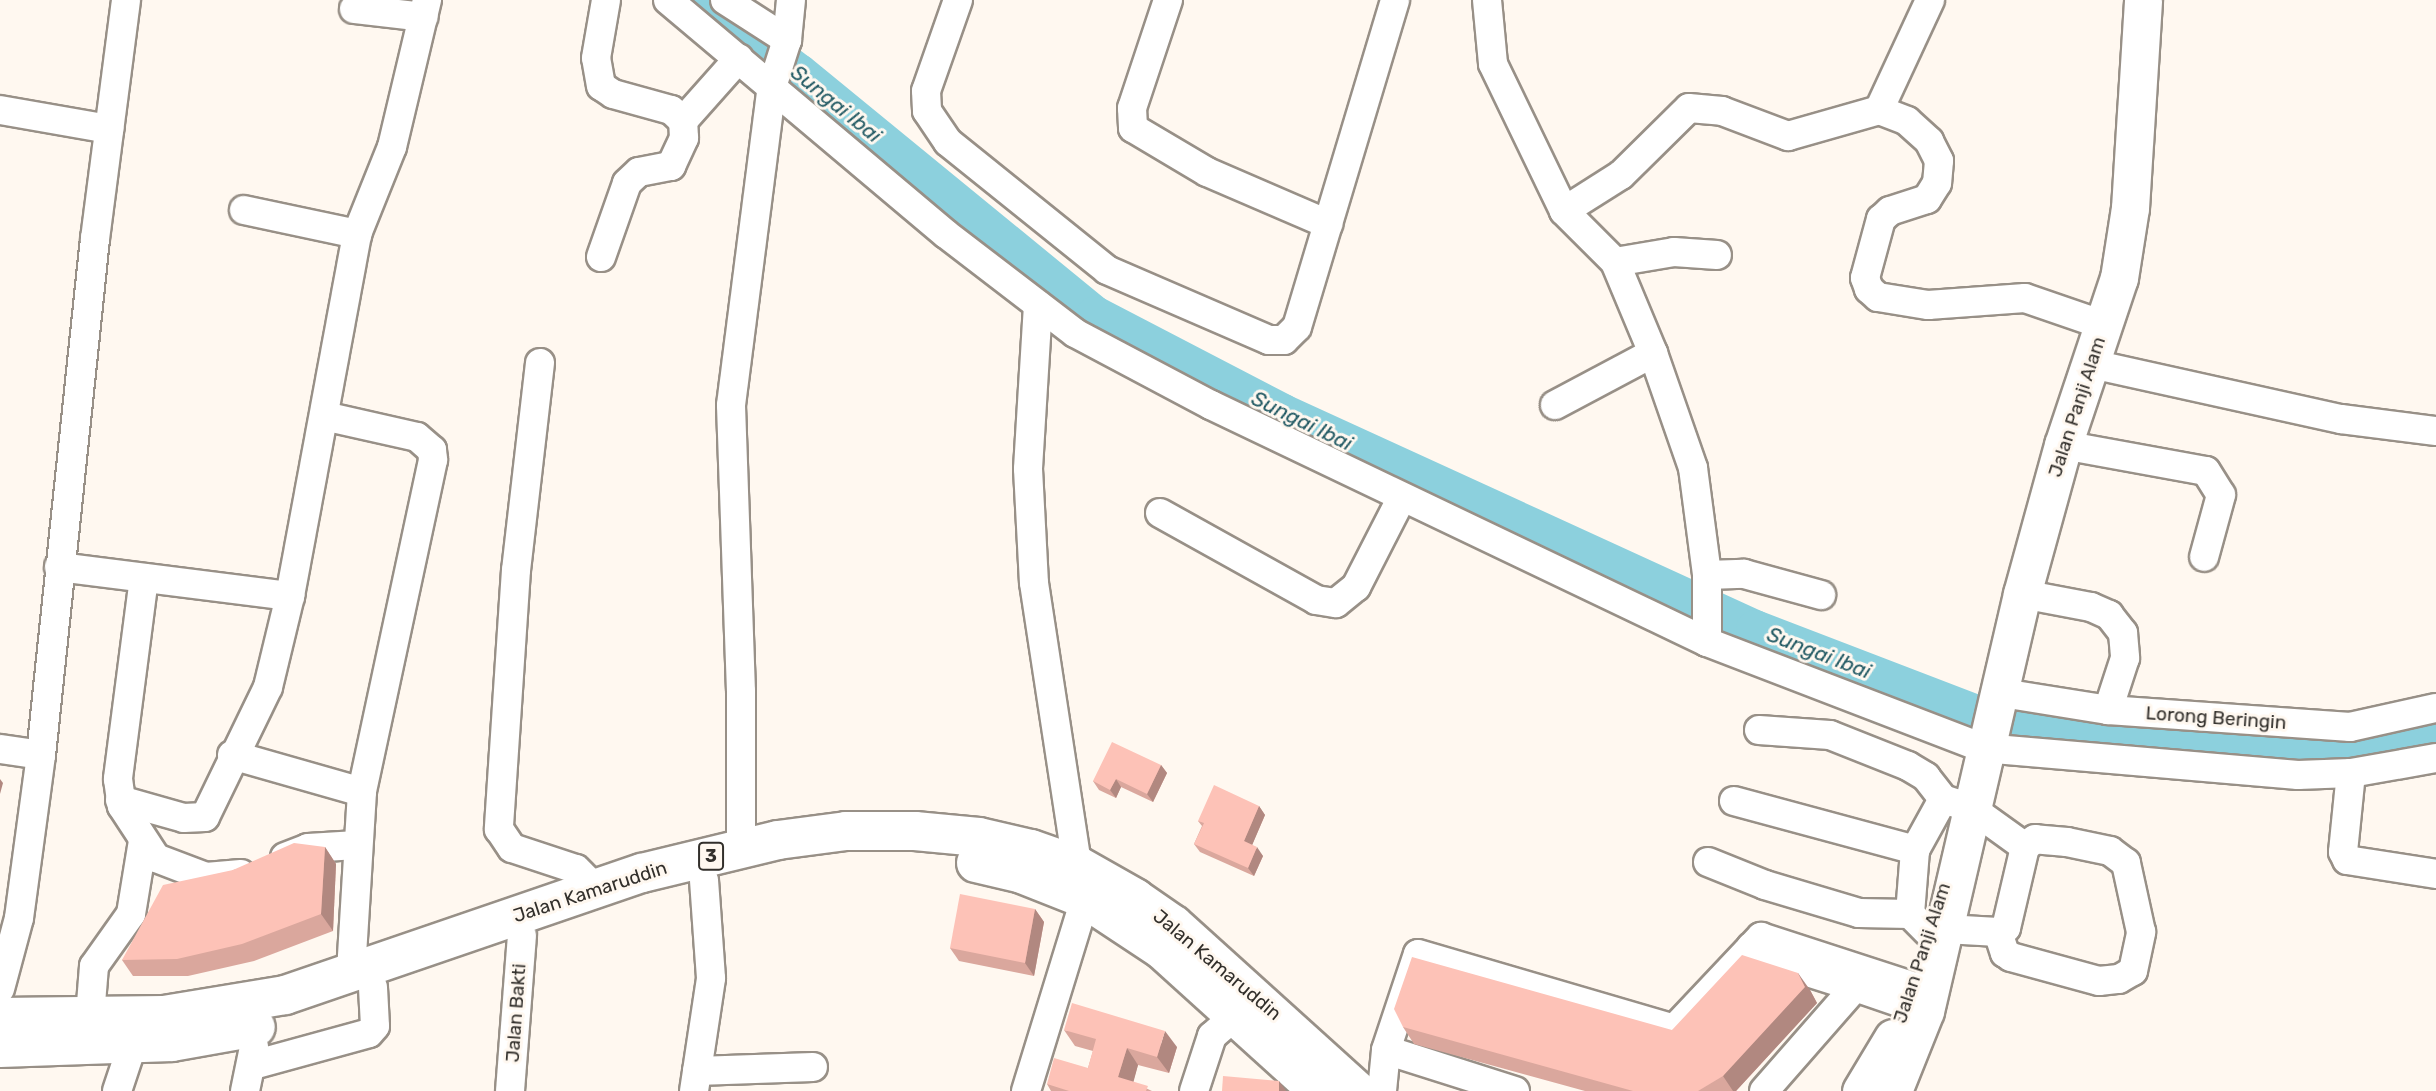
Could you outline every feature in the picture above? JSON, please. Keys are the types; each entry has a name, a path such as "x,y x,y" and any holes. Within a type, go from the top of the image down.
{"highway":[{"name":"Jalan Kamaruddin","path":"0,1048 172,1042 256,1027 362,980 595,888 741,848 846,831 915,831 979,837 1174,925 1358,1091"},
{"name":"Jalan Kamaruddin","path":"0,1017 164,1015 258,1000 362,980 704,880 794,861 891,855 958,859 1022,874 1081,882 1237,1014 1318,1091"}],"main road":[{"name":"Jalan Panji Alam","path":"1893,1091 1918,998 1928,925 1957,804 1983,748 2063,445 2119,278 2130,208 2143,0"},
{"name":"Jalan Panji Alam","path":"1861,1091 1918,998"}],"street":[{"path":"0,989 19,919 41,755 72,569 109,129 126,0"},
{"path":"606,0 596,58 601,86 613,94 671,110 684,121"},
{"path":"668,0 946,234 1075,333 1200,399 1707,641 1983,748 2298,775 2351,772 2436,758"},
{"path":"725,0 786,41"},
{"path":"741,848 741,692 731,405 772,87 786,41 791,0"},
{"path":"958,0 926,91 927,111 935,127 1112,272 1269,340 1284,340 1297,327 1395,0"},
{"path":"1168,0 1132,108 1133,128 1207,172 1328,224"},
{"path":"1487,0 1493,64 1564,211 1615,262 1653,353 1693,468 1707,576 1707,641"},
{"path":"1879,110 1930,0"},
{"path":"120,800 184,818 205,817 213,809 232,755 268,687 290,596 357,234 392,146 425,8 354,9"},
{"path":"601,257 627,183 639,172 671,166 682,146 684,121 739,58"},
{"path":"1564,211 1621,175 1689,108 1722,111 1788,136 1879,110 1907,121 1929,141 1939,161 1937,183 1927,199 1890,211 1881,219 1866,278 1869,289 1878,297 1928,305 2025,298 2104,325"},
{"path":"0,110 109,129"},
{"path":"244,210 357,234"},
{"path":"1615,262 1674,252 1717,256"},
{"path":"1026,1091 1081,882 1034,583 1028,469 1038,305"},
{"path":"1555,405 1653,353"},
{"path":"540,363 516,570 499,829 512,848 576,869 595,888"},
{"path":"2092,364 2341,419 2436,431"},
{"path":"256,1027 248,1078 369,1033 374,1026 362,980 357,845 362,792 433,460 432,450 417,437 324,416"},
{"path":"2063,445 2206,471 2221,495 2204,557"},
{"path":"1160,513 1316,600 1336,603 1356,587 1402,497"},
{"path":"72,569 290,596"},
{"path":"1707,576 1745,574 1821,595"},
{"path":"131,577 118,779 120,800 127,820 156,858 205,877 231,878 308,848 357,845"},
{"path":"2022,594 2091,607 2109,615 2123,633 2125,658 2108,710"},
{"name":"Lorong Beringin","path":"1996,692 2108,710 2350,727 2436,708"},
{"path":"1759,730 1830,735 1908,766 1926,777 1957,804 2025,847"},
{"path":"0,749 41,755"},
{"path":"232,755 362,792"},
{"path":"2351,772 2343,852 2347,860 2436,874"},
{"path":"1734,801 1915,850"},
{"path":"1915,850 1957,804"},
{"path":"1708,862 1765,886 1859,913 1928,925 1998,932 2006,928 2025,847 2035,839 2110,851 2126,863 2141,932 2133,971 2119,979 2099,981 2011,957 2005,953 1998,932"},
{"path":"90,1016 94,966 131,914 143,841"},
{"path":"1915,850 1928,925"},
{"path":"704,880 710,978 695,1081 813,1067"},
{"name":"Jalan Bakti","path":"510,1091 522,935"},
{"path":"1382,1091 1386,1050 1418,954 1674,1029 1761,937 1918,998"},
{"path":"1751,947 1763,958 1855,988 1918,998"},
{"path":"1765,1091 1855,988"},
{"path":"1194,1091 1212,1036 1237,1014"},
{"path":"117,1091 133,1043"},
{"path":"1386,1050 1515,1091"}],"building":[{"path":"1112,742 1161,765 1147,794 1116,779 1110,790 1093,781"},
{"path":"1214,785 1259,806 1244,841 1257,847 1248,868 1194,844 1204,823 1198,821"},
{"path":"294,843 325,847 321,914 242,944 177,959 122,960 163,885 233,870"},
{"path":"960,894 1035,909 1025,963 950,948"},
{"path":"1742,955 1798,973 1805,987 1723,1076 1698,1091 1633,1091 1403,1027 1394,1009 1412,957 1672,1030"},
{"path":"1072,1003 1165,1031 1157,1057 1127,1048 1118,1077 1148,1086 1146,1091 1069,1091 1047,1084 1054,1058 1088,1068 1096,1039 1064,1030"},
{"path":"1223,1076 1279,1081 1279,1091 1222,1091"}],"waterway":[{"name":"Sungai Ibai","path":"702,0 799,73 1095,315 1283,413 1755,629 1977,714"},
{"name":"Sungai Ibai","path":"2006,722 2282,753 2360,753 2436,739"}]}
